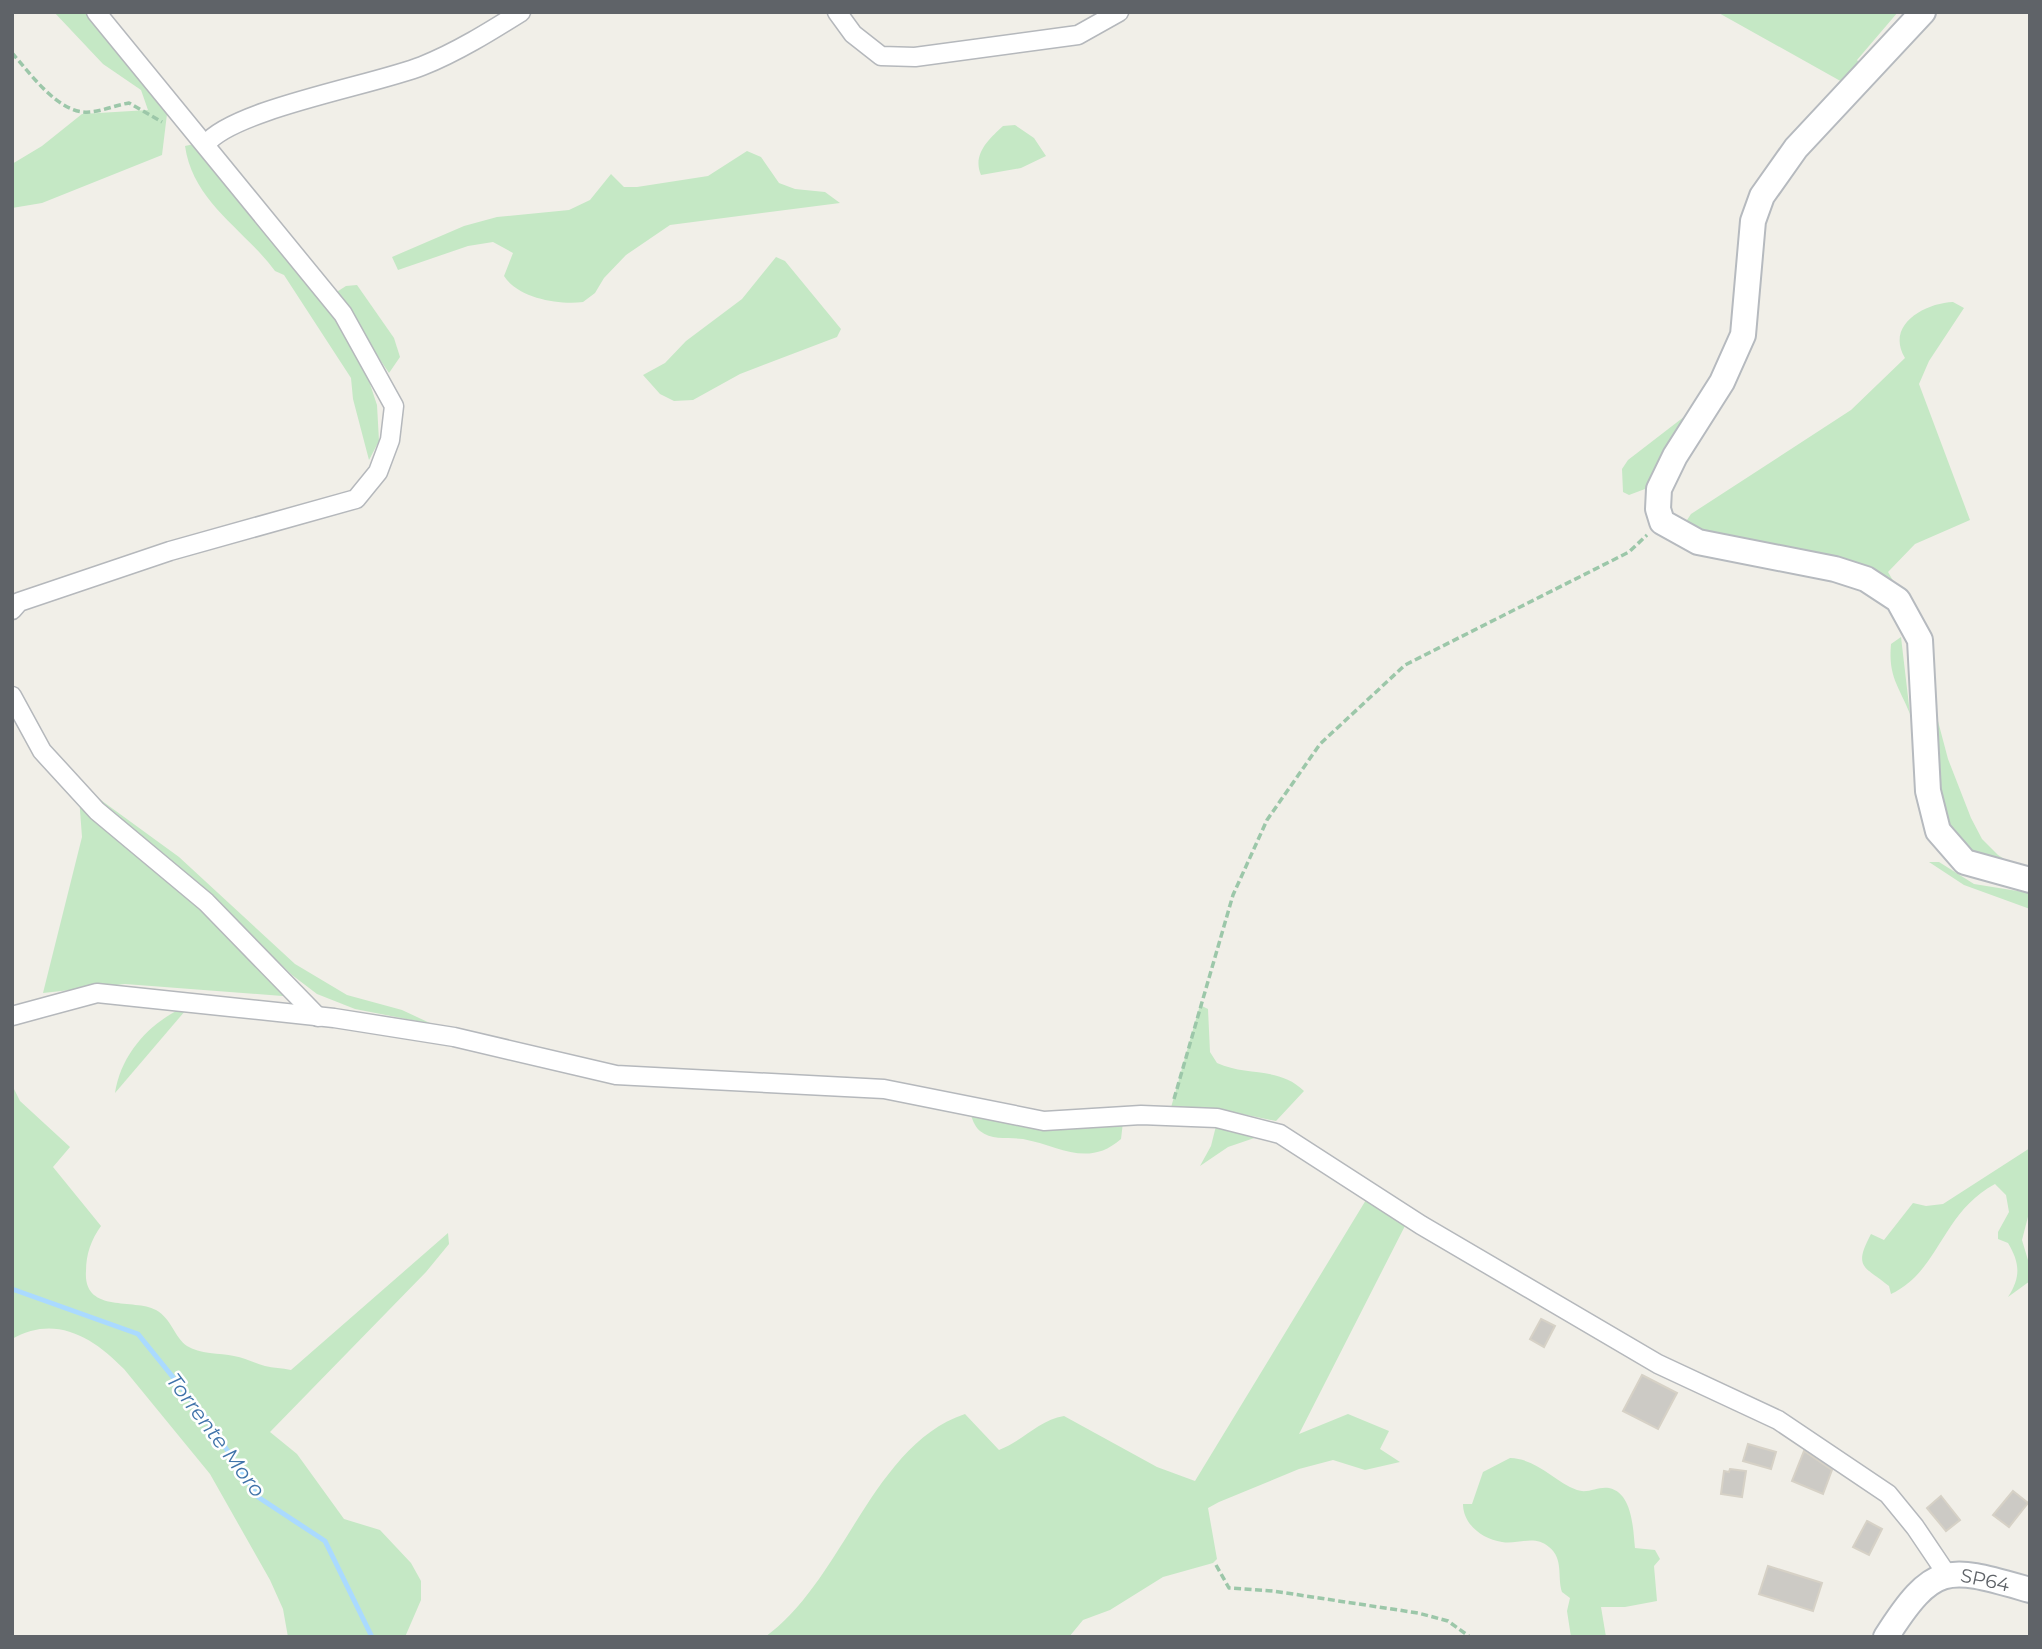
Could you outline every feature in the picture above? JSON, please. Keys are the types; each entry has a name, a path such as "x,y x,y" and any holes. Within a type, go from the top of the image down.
{"street":[{"path":"12,610 19,602 170,551 356,499 378,472 390,440 394,406 343,314 192,126 96,12"},
{"path":"206,144 212,136 261,114 420,67 449,55 521,12"},
{"path":"837,12 867,48 881,56 915,57 1077,35 1119,12"},
{"path":"1923,12 1796,148 1762,196 1753,221 1743,335 1722,382 1675,456 1659,489 1658,509 1662,522 1698,542 1835,569 1866,579 1898,600 1920,640 1928,790 1938,831 1965,862 2030,880"},
{"path":"12,695 42,751 97,811 206,902 318,1017"},
{"path":"12,1016 97,993 318,1017 454,1038 615,1075 884,1089 1044,1121 1141,1115 1217,1118 1280,1134 1420,1225 1658,1364 1778,1420 1888,1494 1946,1573"},
{"name":"SP64","path":"1886,1637 1910,1599 1925,1585 1946,1573 1972,1573 2030,1590"}],"path":[{"path":"12,53 52,95 73,111 92,112 129,103 162,122 192,126"},
{"path":"1172,1116 1175,1093 1233,895 1266,820 1320,744 1405,665 1629,552 1662,522"},
{"path":"1216,1565 1229,1588 1273,1591 1418,1613 1448,1621 1471,1637"}],"green space":[{"path":"54,12 92,12 164,104 167,114 162,155 42,203 12,208 12,164 42,146 82,114 148,110 141,90 103,64"},
{"path":"1717,12 1898,12 1857,60 1862,66 1844,83"},
{"path":"1015,125 1034,138 1046,156 1021,168 981,175 979,160 983,148 1003,126"},
{"path":"194,144 339,324 366,372 377,405 379,441 369,460 353,399 351,378 284,275 275,271 221,214 198,183 185,146"},
{"path":"747,151 761,157 779,183 795,189 825,192 840,203 670,225 626,255 604,278 595,293 583,302 551,301 529,295 510,284 504,276 513,253 493,242 468,246 398,270 392,257 464,226 497,217 569,210 590,200 611,174 624,187 708,176"},
{"path":"776,257 785,261 841,329 837,337 740,374 693,400 674,401 660,394 643,375 665,363 686,341 742,299"},
{"path":"357,285 394,338 400,357 389,373 335,293 346,286"},
{"path":"1953,302 1964,308 1929,361 1919,384 1970,520 1915,544 1888,572 1895,584 1698,532 1685,523 1691,514 1851,410 1905,358 1900,346 1900,335 1911,318 1920,311"},
{"path":"1689,413 1660,457 1645,489 1629,495 1623,492 1622,469 1628,460"},
{"path":"1901,637 1910,714 1891,665 1891,644"},
{"path":"1930,691 1948,759 1971,818 1982,839 1998,855 2020,869 1965,854 1938,806"},
{"path":"87,790 179,857 295,964 347,995 402,1010 432,1024 355,1009 317,994 292,975 200,886"},
{"path":"79,797 295,997 125,984 43,993 82,837"},
{"path":"1929,862 1939,862 1974,884 2030,893 2030,909 1964,885"},
{"path":"191,1004 115,1093 124,1064 141,1039 164,1018"},
{"path":"1200,1005 1208,1009 1210,1052 1217,1063 1284,1078 1304,1091 1276,1121 1228,1111 1170,1111"},
{"path":"12,1085 20,1101 70,1147 53,1167 101,1226 87,1259 87,1285 92,1294 111,1302 156,1310 166,1318 187,1346 197,1351 234,1356 265,1366 291,1370 448,1233 449,1244 426,1272 270,1432 297,1454 344,1519 380,1530 411,1563 421,1581 421,1600 405,1637 288,1637 283,1609 270,1580 210,1474 124,1369 86,1339 58,1329 28,1332 12,1339"},
{"path":"970,1112 1123,1122 1121,1139 1109,1148 1097,1152 1073,1152 1023,1139 990,1136 978,1129"},
{"path":"1217,1122 1269,1133 1228,1147 1200,1166 1211,1146"},
{"path":"2030,1148 2030,1209 2022,1240 2030,1267 2030,1281 2008,1297 2017,1276 2017,1264 2008,1243 1998,1239 1998,1232 2009,1212 2006,1195 1995,1184 1963,1210 1920,1271 1907,1284 1891,1294 1889,1286 1864,1265 1863,1254 1871,1234 1884,1240 1913,1203 1926,1206 1943,1204"},
{"path":"1369,1195 1408,1220 1299,1434 1348,1414 1389,1431 1380,1449 1400,1462 1365,1470 1333,1460 1299,1469 1219,1502 1208,1508 1217,1559 1213,1563 1163,1577 1110,1610 1083,1620 1069,1637 765,1637 792,1612 816,1582 882,1483 906,1454 933,1430 965,1414 999,1450 1039,1426 1064,1416 1157,1467 1195,1481"},
{"path":"1510,1458 1529,1462 1577,1490 1609,1488 1617,1491 1623,1497 1630,1513 1635,1548 1655,1550 1660,1559 1654,1566 1657,1601 1625,1607 1601,1607 1606,1637 1571,1637 1567,1611 1570,1598 1562,1592 1554,1552 1538,1541 1508,1543 1487,1538 1466,1518 1463,1504 1472,1504 1483,1472"}],"building":[{"path":"1541,1319 1555,1326 1544,1347 1530,1339"},
{"path":"1642,1375 1677,1393 1658,1429 1623,1411"},
{"path":"1748,1444 1776,1452 1771,1469 1743,1461"},
{"path":"1804,1451 1832,1470 1823,1494 1792,1481"},
{"path":"1730,1469 1746,1471 1742,1497 1721,1494 1724,1471 1729,1472"},
{"path":"2013,1491 2028,1503 2009,1527 1993,1515"},
{"path":"1941,1496 1960,1520 1946,1531 1927,1508"},
{"path":"1867,1521 1882,1529 1869,1555 1853,1547"},
{"path":"1768,1566 1822,1583 1813,1611 1759,1594"}],"waterway":[{"name":"Torrente Moro","path":"12,1289 138,1334 206,1418 258,1497 325,1541 372,1637"}]}
